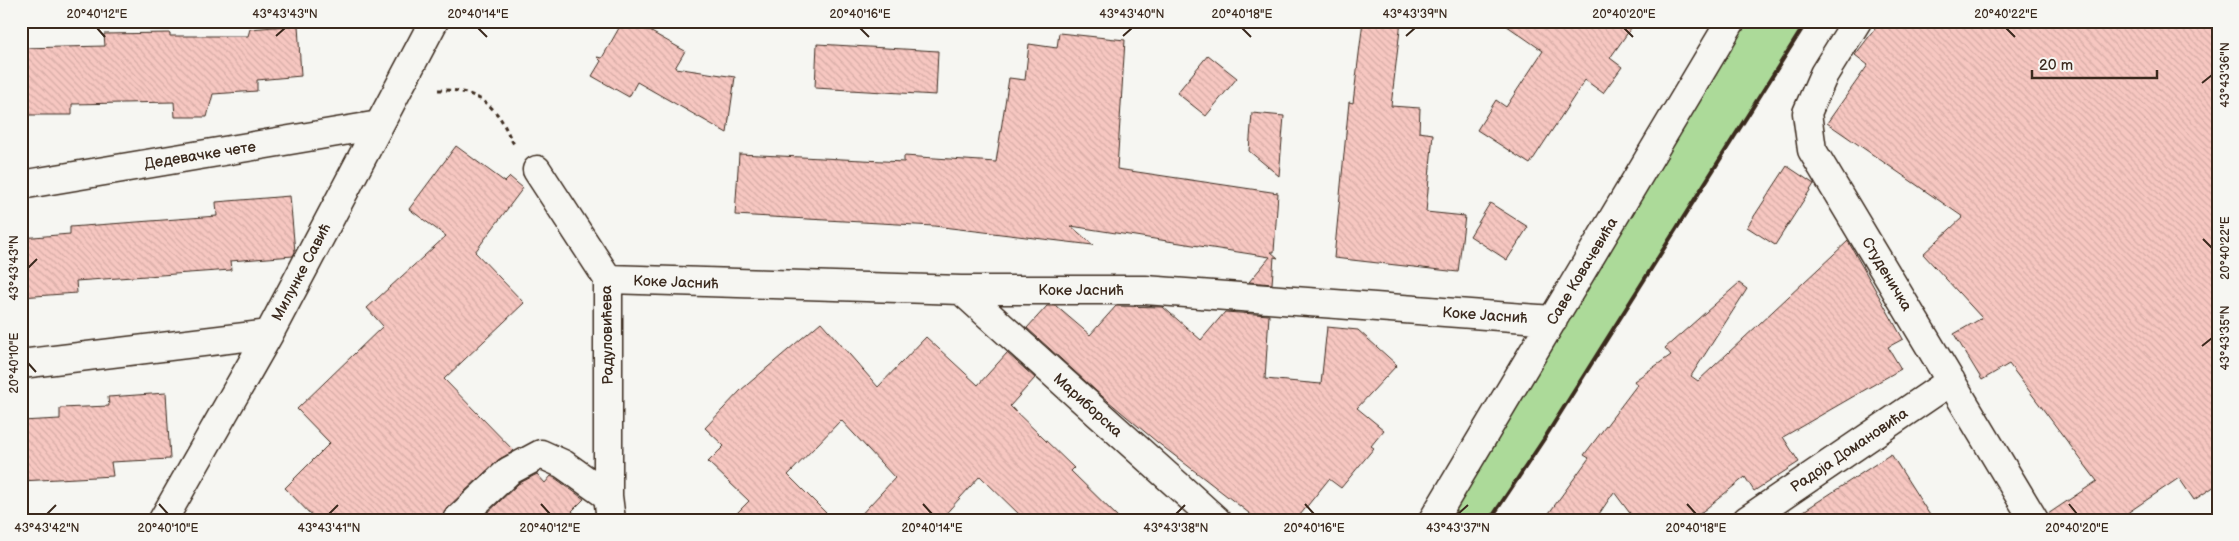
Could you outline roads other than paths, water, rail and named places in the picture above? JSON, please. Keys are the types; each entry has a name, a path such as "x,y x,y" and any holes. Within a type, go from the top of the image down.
{"street":[{"name":"Милунке Савић","path":"161,518 268,334 434,21"},
{"name":"Саве Ковачевића","path":"1433,520 1731,21"},
{"name":"Студеничка","path":"1857,21 1824,74 1807,113 1812,150 2034,520"},
{"name":"Дедевачке чете","path":"21,185 379,125"},
{"name":"Радуловићева","path":"537,170 608,280 609,508"},
{"name":"Коке Јаснић","path":"608,280 961,290 1145,290 1553,320"},
{"name":"Мариборска","path":"961,290 1216,520"},
{"path":"21,364 268,334"},
{"name":"Радоја Домановића","path":"1747,520 1951,381"},
{"path":"457,520 509,471 540,454 563,464 609,508"}],"railway":[{"path":"1490,520 1544,439 1807,21"}]}
